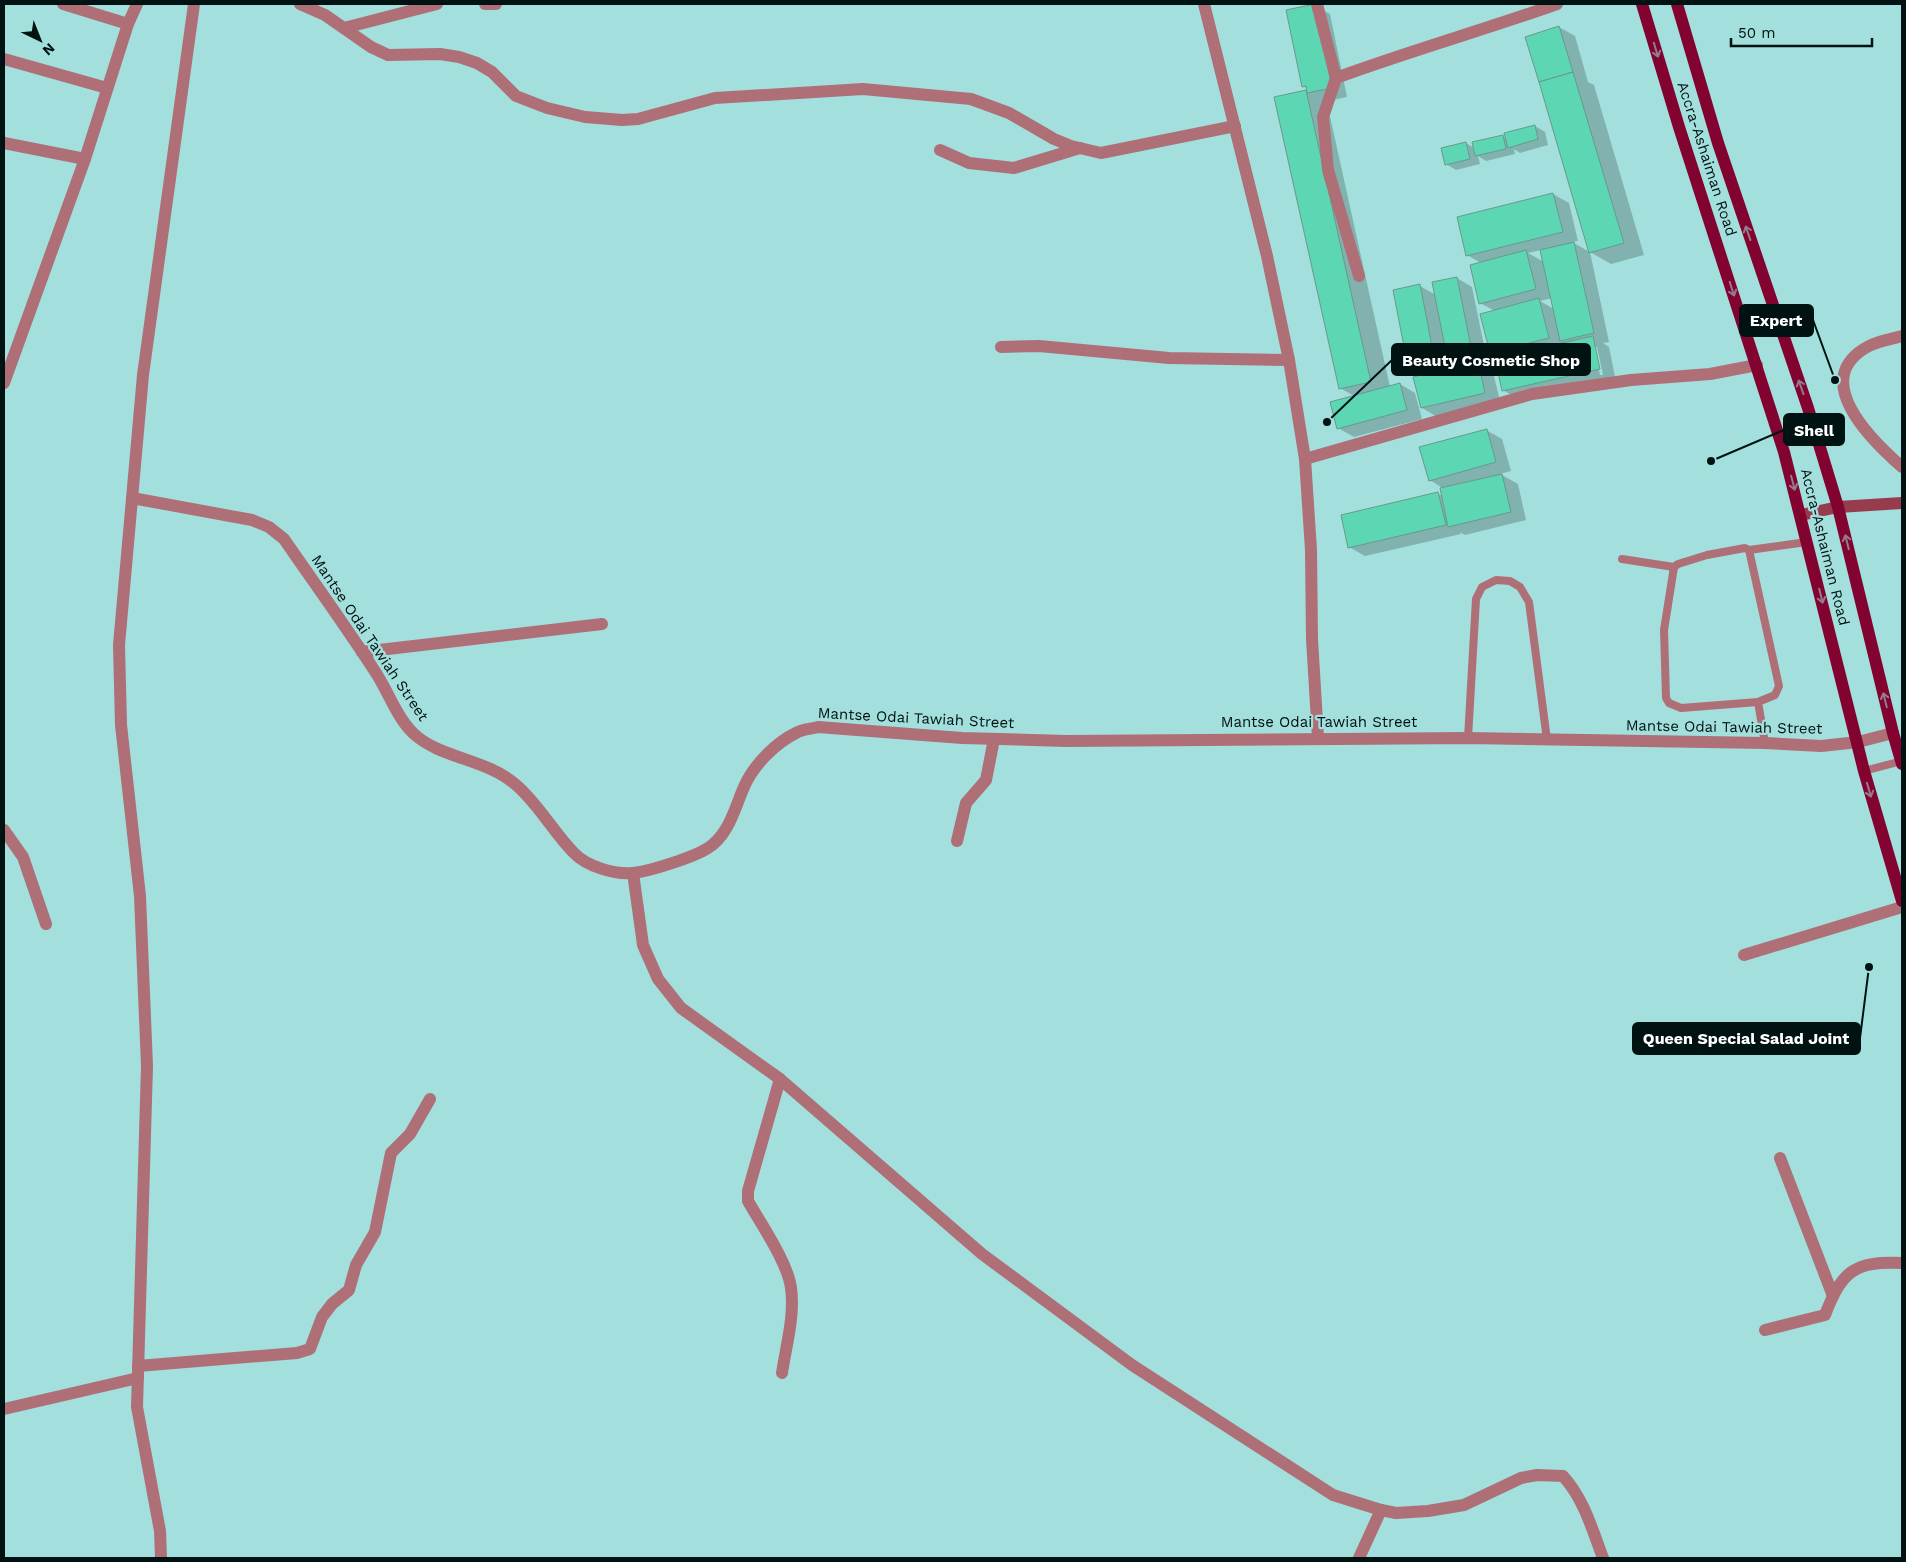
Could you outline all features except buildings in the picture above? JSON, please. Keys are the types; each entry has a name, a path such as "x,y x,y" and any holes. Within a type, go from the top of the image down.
{"main road":[{"name":"Accra-Ashaiman Road","path":"1642,4 1679,127 1784,452 1864,770 1902,901"},
{"name":"Accra-Ashaiman Road","path":"1677,4 1718,143 1808,408 1838,507 1892,733 1902,762"}],"street":[{"path":"63,4 128,24"},
{"path":"4,383 85,160 128,24 137,4"},
{"path":"161,1558 156,1504 139,1422 138,1372 147,1066 140,896 125,762 119,682 122,602 143,375 194,4"},
{"path":"300,4 312,8 371,47 388,55 440,54 477,63 492,72 516,96 538,105 585,117 622,120 638,119 715,98 863,89 971,99 1009,113 1054,139 1080,148 1101,152 1121,150 1235,126"},
{"path":"344,28 438,4"},
{"path":"486,4 496,4"},
{"path":"1204,4 1267,256 1289,360 1304,459 1311,550 1312,639 1318,738"},
{"path":"1318,4 1336,78 1323,117 1328,170 1359,276"},
{"path":"1336,78 1557,4"},
{"path":"4,59 107,88"},
{"path":"4,143 85,160"},
{"path":"940,150 970,163 1014,168 1080,148"},
{"path":"1902,336 1870,346 1855,356 1843,371 1842,386 1853,412 1884,452 1902,467"},
{"path":"1001,347 1039,346 1169,358 1289,360"},
{"path":"1304,459 1532,394 1631,380 1710,374 1756,365"},
{"name":"Mantse Odai Tawiah Street","path":"132,498 252,520 268,527 284,539 362,652 404,722 415,735 429,744 490,768 507,777 522,789 574,854 585,862 618,871 633,873 688,857 709,847 724,832 745,784 761,762 779,743 797,732 818,727 994,739 1066,741 1468,738 1765,743 1821,746 1858,742 1892,733"},
{"path":"1801,515 1838,507 1902,503"},
{"path":"362,652 602,624"},
{"path":"957,842 966,803 986,780 994,739"},
{"path":"4,830 23,857 46,924"},
{"path":"633,873 643,946 658,979 682,1008 780,1079 982,1254 1132,1365 1333,1495 1381,1510 1396,1513 1428,1511 1464,1505 1521,1478 1537,1475 1563,1476 1579,1498 1603,1558"},
{"path":"1744,955 1902,907"},
{"path":"780,1079 748,1191 748,1201 785,1270 791,1289 791,1310 782,1373"},
{"path":"4,1408 138,1372 297,1353 310,1349 322,1318 332,1304 348,1290 356,1265 374,1232 391,1154 410,1134 430,1099"},
{"path":"1780,1158 1833,1296"},
{"path":"1765,1330 1825,1315 1833,1296 1845,1276 1862,1266 1880,1262 1902,1263"},
{"path":"1359,1558 1381,1510"}],"lane":[{"path":"1622,559 1674,567 1707,554 1807,542"},
{"path":"1674,567 1664,630 1666,698 1668,703 1681,708 1758,702 1775,695 1779,686 1749,550"},
{"path":"1468,738 1476,599 1482,588 1496,580 1510,581 1520,587 1529,602 1548,740"},
{"path":"1758,702 1765,743"},
{"path":"1864,770 1902,762"}],"place":[{"name":"Expert","path":"1835,380"},
{"name":"Beauty Cosmetic Shop","path":"1327,422"},
{"name":"Shell","path":"1711,461"},
{"name":"Queen Special Salad Joint","path":"1869,967"}]}
